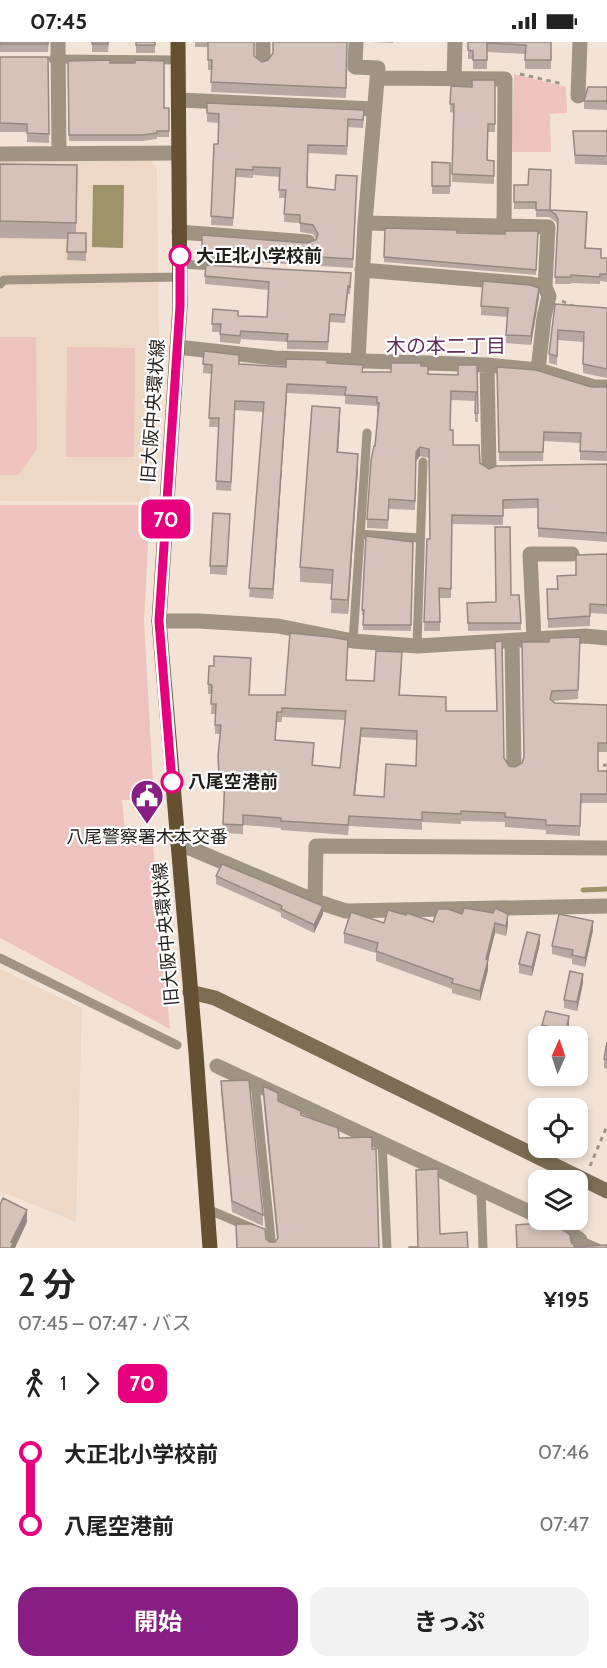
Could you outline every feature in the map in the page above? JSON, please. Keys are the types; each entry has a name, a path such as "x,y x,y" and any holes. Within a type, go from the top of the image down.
{"main road":[{"name":"旧大阪中央環状線","path":"178,42 180,270 159,621 210,1248"}],"street":[{"path":"58,42 52,59 58,153"},
{"path":"263,42 263,62"},
{"path":"356,42 355,67 378,68 365,223 358,273 358,362"},
{"path":"454,78 455,42"},
{"path":"578,92 579,42"},
{"path":"377,78 505,79 504,226"},
{"path":"179,100 374,109"},
{"path":"0,154 178,153"},
{"path":"365,223 548,227 547,291 538,370"},
{"path":"179,232 308,242"},
{"path":"358,273 531,284 547,291"},
{"path":"177,347 275,358 488,365 538,370 594,387 607,387"},
{"path":"488,365 495,468"},
{"path":"534,639 530,554 572,554"},
{"path":"159,621 278,626 353,641 417,646 586,636 607,638"},
{"path":"512,641 514,767"},
{"path":"178,843 315,901 346,911 607,906"},
{"path":"315,901 316,846 607,848"},
{"path":"190,992 215,998 564,1170"},
{"path":"217,1066 528,1211"},
{"path":"588,1182 607,1191"},
{"path":"564,1230 580,1244"}],"lane":[{"path":"52,59 179,60"},
{"path":"1,281 230,267"},
{"path":"353,641 367,433"},
{"path":"417,646 423,462"},
{"path":"360,534 420,538"},
{"path":"0,958 177,1044"},
{"path":"255,1084 272,1248"},
{"path":"382,1143 387,1248"},
{"path":"481,1189 483,1248"},
{"path":"207,1209 271,1237"},
{"path":"580,1244 598,1248"}],"path":[{"path":"505,79 512,73 578,92"},
{"path":"547,291 578,308"},
{"path":"585,767 607,765"},
{"path":"588,1171 607,1126"}],"shaded area":[{"path":"514,74 566,87 567,113 550,114 551,152 511,152"},
{"path":"149,157 157,170 159,352 149,502 0,501 0,158"},
{"path":"93,185 124,185 123,248 92,247"},
{"path":"0,337 36,337 37,449 18,475 0,475"},
{"path":"67,347 135,348 134,457 66,457"},
{"path":"0,505 150,505 144,621 154,799 122,800 126,843 153,845 170,1029 0,938"},
{"path":"0,969 82,1008 76,1222 0,1191"}],"building":[{"path":"0,42 48,42 48,44 0,44"},
{"path":"92,42 108,42 108,44 92,44"},
{"path":"136,42 155,42 155,45 136,45"},
{"path":"208,42 254,42 254,56 262,62 268,60 273,53 273,42 347,42 346,88 211,82 212,60 208,60"},
{"path":"468,42 551,42 551,60 525,60 526,45 487,43 487,60 473,60 473,51 468,50"},
{"path":"0,57 48,57 49,134 27,133 27,124 0,123"},
{"path":"110,60 110,63 135,63 135,60 164,61 164,108 169,108 169,131 142,135 69,135 68,61"},
{"path":"472,80 495,80 495,124 488,124 487,160 494,161 494,176 452,174 454,104 450,104 451,86 472,87"},
{"path":"588,87 607,87 607,101 584,101"},
{"path":"207,103 364,110 363,120 348,119 347,146 308,145 307,187 335,190 336,175 357,176 353,259 202,250 202,235 307,243 316,240 318,234 313,225 300,223 300,215 284,214 286,190 279,190 280,168 236,169 233,218 211,216 214,144 218,144 219,114 207,113"},
{"path":"573,131 607,131 607,156 575,155"},
{"path":"432,162 450,163 450,186 432,186"},
{"path":"0,164 77,165 76,223 0,221"},
{"path":"529,169 551,170 550,210 587,212 585,248 601,249 601,258 607,258 607,274 600,274 600,277 571,275 571,277 555,277 558,220 556,215 549,210 536,210 536,202 514,202 514,185 528,185"},
{"path":"385,228 505,234 505,231 538,231 536,270 384,257"},
{"path":"68,233 86,233 86,252 67,252"},
{"path":"206,265 351,273 345,315 330,314 328,342 287,341 288,334 241,331 240,336 220,334 221,324 212,324 213,309 238,311 238,316 267,317 269,282 205,276"},
{"path":"483,281 530,285 539,288 531,336 506,335 508,308 481,306"},
{"path":"555,304 607,308 607,369 583,364 584,332 558,330 557,356 549,354"},
{"path":"204,351 239,355 239,364 286,367 286,359 327,360 327,363 363,365 362,372 391,372 391,363 421,363 421,366 428,366 428,374 458,375 458,365 477,365 478,413 475,413 476,392 451,391 450,430 453,430 453,445 479,445 480,463 489,469 496,466 607,464 607,533 538,528 538,499 503,500 503,516 452,515 451,589 439,588 440,622 424,622 427,539 430,539 429,449 420,447 416,452 415,501 389,499 388,520 367,519 371,460 375,446 379,403 377,403 377,397 345,395 346,387 287,384 273,589 249,588 264,402 235,401 231,482 216,481 219,418 209,418 212,365 203,364"},
{"path":"497,367 536,370 591,387 607,387 607,452 580,451 581,433 544,432 543,452 499,452"},
{"path":"312,406 340,408 337,452 358,454 348,600 331,599 333,570 300,567"},
{"path":"213,513 230,514 227,566 210,566"},
{"path":"495,527 510,527 511,595 519,595 521,623 468,623 467,603 496,602"},
{"path":"366,536 413,542 411,625 363,625"},
{"path":"607,554 607,605 590,604 590,616 548,619 547,589 558,589 557,576 576,575 576,555"},
{"path":"290,633 348,640 346,680 374,681 376,651 402,652 399,695 446,697 446,711 497,711 495,642 502,641 504,758 509,766 515,767 522,763 524,757 522,642 549,642 549,638 580,637 578,690 552,691 550,699 555,703 607,705 607,743 598,743 598,771 607,771 607,794 581,794 580,826 546,825 546,820 505,817 505,813 461,811 461,814 422,812 422,820 349,816 348,825 281,821 281,818 243,815 243,825 223,824 225,775 219,775 218,756 221,725 215,725 216,704 211,704 212,685 208,684 209,666 214,666 214,656 251,658 249,695 285,695","holes":["282,708 346,711 340,768 312,765 314,743 275,740 277,712 282,712","361,728 417,731 416,766 386,764 384,797 354,795"]},
{"path":"222,864 323,906 314,925 281,909 282,906 216,876"},
{"path":"464,908 493,913 495,908 508,914 506,926 495,923 480,991 452,983 453,979 376,951 378,943 344,933 351,912 384,923 388,910 406,915 407,913 433,922 438,909 448,909 462,914"},
{"path":"559,914 593,921 585,958 572,955 573,950 552,946"},
{"path":"527,932 540,935 532,967 519,964"},
{"path":"570,971 583,974 577,1002 564,1000"},
{"path":"546,1011 569,1016 567,1026 542,1025"},
{"path":"607,1042 607,1060 604,1059"},
{"path":"249,1080 263,1215 232,1201 221,1081"},
{"path":"263,1086 278,1093 278,1101 301,1111 301,1115 338,1128 339,1138 372,1137 372,1149 376,1149 379,1248 237,1248 236,1224 251,1224 265,1229 266,1239 270,1242 275,1242 278,1238"},
{"path":"438,1169 440,1234 467,1232 468,1248 409,1248 418,1247 416,1170"},
{"path":"3,1198 27,1210 11,1242 13,1243 11,1248 0,1248 0,1205"},
{"path":"528,1224 528,1230 563,1230 570,1235 575,1247 607,1245 607,1248 517,1248 516,1225"}],"waterway":[{"path":"583,890 607,889"}],"bus line":[{"name":"70","path":"172,782 159,621 180,306 180,256"}],"place":[{"name":"大正北小学校前","path":"180,256"},
{"name":"八尾空港前","path":"172,782"},
{"name":"八尾警察署木本交番","path":"147,825"}],"district":[{"name":"木の本二丁目","path":"446,346"}]}
